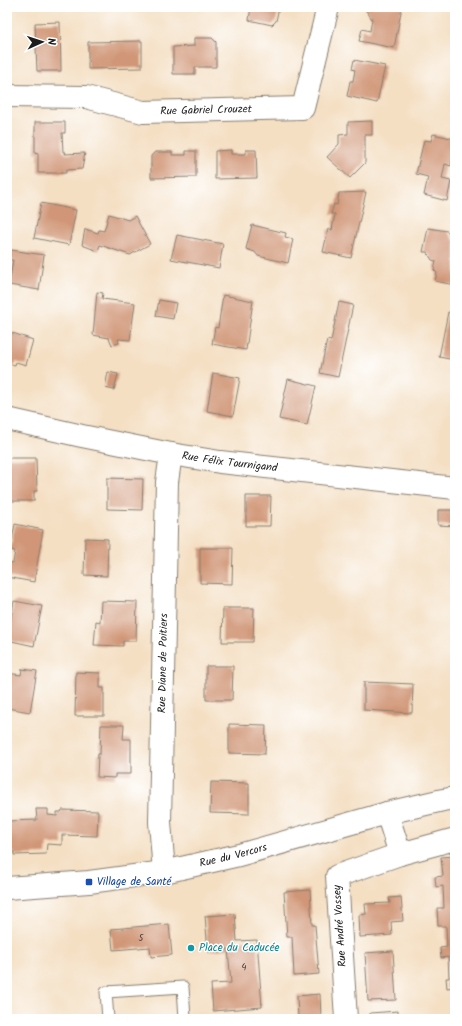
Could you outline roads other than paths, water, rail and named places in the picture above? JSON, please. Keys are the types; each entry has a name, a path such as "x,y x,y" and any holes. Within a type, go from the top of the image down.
{"street":[{"name":"Rue Gabriel Crouzet","path":"7,96 86,97 143,112 303,108 328,7"},
{"name":"Rue Félix Tournigand","path":"7,419 171,454 220,462 455,488"},
{"name":"Rue Diane de Poitiers","path":"164,872 160,822 167,482 171,454"},
{"name":"Rue du Vercors","path":"7,888 89,882 164,872 239,855 387,814 455,798"},
{"path":"387,814 400,854 455,839"},
{"name":"Rue André Vossey","path":"346,1019 337,876 400,854"}],"lane":[{"path":"108,1019 106,992 183,988 185,1019"}],"place":[{"name":"Village de Santé","path":"89,882"},
{"name":"Place du Caducée","path":"191,948"}]}
